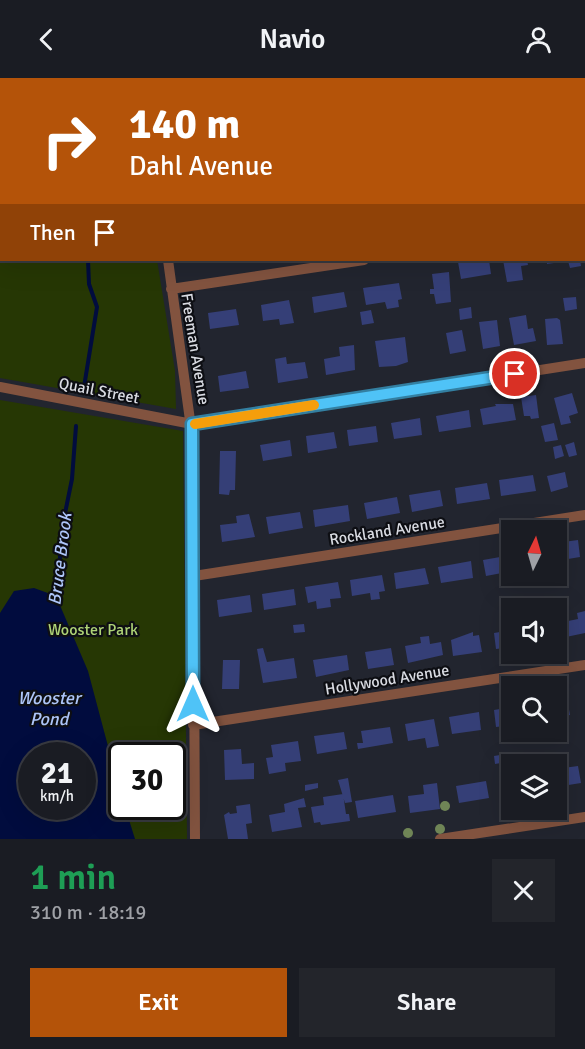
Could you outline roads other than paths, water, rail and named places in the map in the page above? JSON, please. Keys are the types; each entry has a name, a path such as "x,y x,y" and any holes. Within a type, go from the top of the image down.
{"street":[{"name":"Freeman Avenue","path":"168,261 192,424 195,839"},
{"path":"171,290 358,261"},
{"name":"Quail Street","path":"0,387 192,424 585,363"},
{"name":"Rockland Avenue","path":"194,576 585,515"},
{"name":"Hollywood Avenue","path":"193,725 585,665"},
{"path":"440,839 585,817"}],"water":[{"name":"Wooster Pond","path":"34,588 56,596 88,671 108,746 108,820 129,820 135,839 0,839 0,613 14,591"}],"waterway":[{"name":"Bruce Brook","path":"84,387 97,307 89,284 88,261"},
{"name":"Bruce Brook","path":"56,600 60,578 60,538 72,479 76,426"}],"park label":[{"name":"Wooster Park","path":"93,630"}]}
